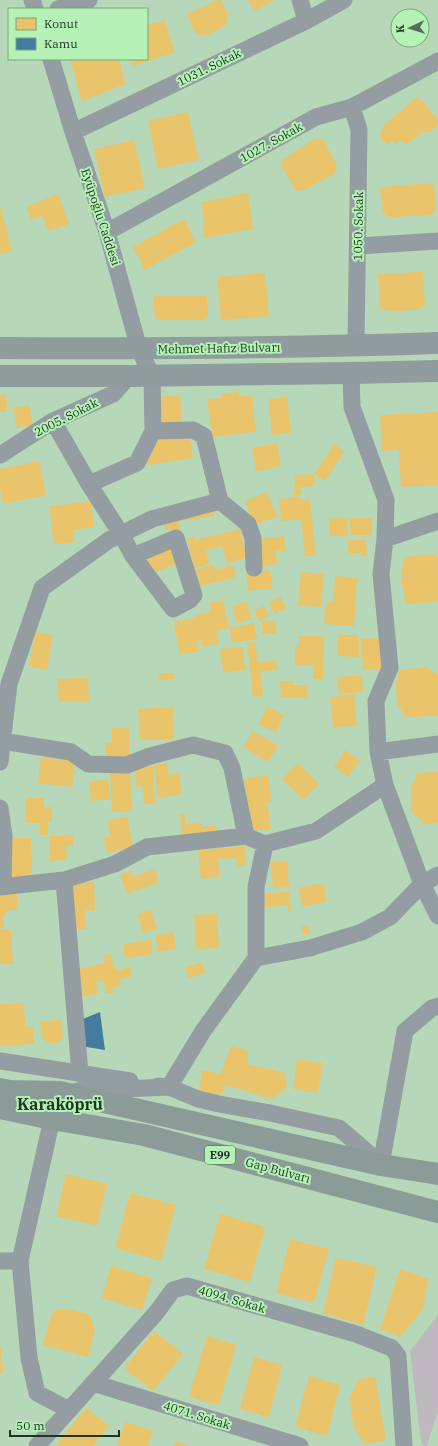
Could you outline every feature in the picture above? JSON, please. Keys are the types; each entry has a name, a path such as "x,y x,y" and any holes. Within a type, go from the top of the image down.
{"highway":[{"name":"Gap Bulvarı","path":"2,1091 60,1092 381,1164 438,1174"},
{"name":"Gap Bulvarı","path":"2,1091 52,1119 144,1135 438,1212"}],"main road":[{"name":"Mehmet Hafız Bulvarı","path":"0,348 139,349 356,346 438,343"},
{"path":"0,376 152,376 438,370"}],"street":[{"path":"61,8 89,0"},
{"path":"300,0 306,20"},
{"name":"1031. Sokak","path":"73,132 306,20 344,0"},
{"name":"Eyüpoğlu Caddesi","path":"51,60 73,132 108,232 139,349 152,376"},
{"name":"1027. Sokak","path":"108,232 316,117 352,107 438,61"},
{"name":"1050. Sokak","path":"352,107 359,130 356,346"},
{"path":"358,246 438,241"},
{"path":"351,373 352,407 386,500 386,539 381,574 390,668 376,701 378,752 385,786 422,884 438,916"},
{"name":"2005. Sokak","path":"0,455 53,421 113,394 130,376"},
{"path":"89,484 137,463 153,431 152,376"},
{"path":"53,421 133,556"},
{"path":"153,431 193,430 204,436 220,501 248,524 253,538 254,568"},
{"path":"0,762 4,687 42,588 109,540 121,534 152,520 220,501"},
{"path":"386,539 438,521"},
{"path":"2,740 71,752 88,764 127,765 150,756 194,745 225,753 232,768 246,836"},
{"path":"378,752 438,744"},
{"path":"0,808 4,836 1,886 64,880 115,864 147,847 246,836 265,844 316,831 385,786"},
{"path":"168,1087 203,1031 256,958 256,887 265,844"},
{"path":"256,958 310,948 362,932 390,917 422,884 438,875"},
{"path":"64,880 80,1074"},
{"path":"381,1164 405,1031 432,1008 438,1006"},
{"path":"0,1061 168,1087 198,1099 339,1128 381,1164"},
{"path":"60,1092 168,1087"},
{"path":"52,1119 20,1261 29,1358 37,1392 69,1410"},
{"path":"0,1261 20,1261"},
{"name":"4094. Sokak","path":"37,1446 156,1313 174,1290 186,1286 356,1334 392,1348 398,1356 404,1446"},
{"name":"4071. Sokak","path":"93,1383 300,1446"}],"shaded area":[{"path":"438,1315 438,1411 427,1446 424,1446 421,1442 410,1351"}],"building: Konut":[{"path":"221,0 227,12 228,18 226,25 207,35 200,35 194,32 187,14"},
{"path":"248,0 274,0 255,11"},
{"path":"164,20 175,52 133,66 131,60 148,60 148,25"},
{"path":"70,60 119,60 125,84 82,101"},
{"path":"418,96 438,120 438,124 427,133 423,131 409,143 404,143 401,140 396,144 393,140 387,145 380,138 383,126"},
{"path":"188,112 199,160 158,169 148,121"},
{"path":"315,139 323,139 337,165 334,174 304,190 296,191 281,165 283,159"},
{"path":"134,140 145,188 105,197 94,149"},
{"path":"434,183 436,208 431,215 389,217 383,213 380,187"},
{"path":"248,193 253,229 204,238 202,202"},
{"path":"58,194 69,224 49,231 42,216 31,220 26,207"},
{"path":"0,205 12,251 0,254"},
{"path":"184,219 196,242 145,270 133,247"},
{"path":"423,272 425,306 414,310 392,311 380,309 378,274"},
{"path":"265,273 269,316 221,320 217,277"},
{"path":"153,296 207,296 208,316 204,320 160,320 155,318"},
{"path":"239,392 239,396 252,395 256,432 212,437 207,399 222,398 222,394"},
{"path":"6,394 7,412 0,412 0,395"},
{"path":"180,395 182,428 161,430 159,397"},
{"path":"287,397 291,433 272,435 268,399"},
{"path":"29,405 33,425 17,428 13,408"},
{"path":"438,412 438,485 401,487 399,450 382,451 380,415"},
{"path":"183,436 191,442 193,458 148,465 146,456 154,440"},
{"path":"277,443 281,466 256,471 252,448"},
{"path":"334,444 344,452 325,481 314,474"},
{"path":"39,461 46,495 3,504 0,489 0,469"},
{"path":"314,474 315,486 300,487 301,495 294,495 295,475"},
{"path":"267,492 277,517 254,525 245,501"},
{"path":"300,497 301,500 310,499 316,555 305,556 301,519 281,521 279,499"},
{"path":"91,501 94,527 73,530 75,542 54,544 49,506"},
{"path":"214,510 215,516 182,521 179,514"},
{"path":"177,517 181,532 173,534 171,529 165,530 163,521"},
{"path":"329,517 348,518 347,536 329,536"},
{"path":"349,518 372,518 372,535 350,535"},
{"path":"240,529 247,558 227,563 222,546 206,550 209,564 194,568 187,538 194,536 195,540"},
{"path":"284,536 286,552 276,550 277,564 261,566 258,539"},
{"path":"348,540 366,540 367,556 361,556 361,553 348,553"},
{"path":"173,541 181,562 148,575 141,557"},
{"path":"433,554 438,558 438,602 406,604 402,584 402,567 405,557"},
{"path":"213,565 215,570 233,565 236,577 200,586 195,570"},
{"path":"270,570 273,588 248,591 246,573"},
{"path":"301,572 324,574 321,607 298,605"},
{"path":"335,576 357,578 354,626 324,624 326,602 333,603"},
{"path":"281,597 286,608 274,614 269,603"},
{"path":"223,600 229,628 217,630 219,643 202,647 200,640 197,640 199,651 180,655 174,622 195,618 195,615 211,612 209,603"},
{"path":"247,602 251,619 237,623 232,606"},
{"path":"264,606 269,616 259,621 254,611"},
{"path":"262,621 276,621 276,634 262,634"},
{"path":"254,623 257,639 232,643 229,628"},
{"path":"35,632 53,635 47,670 29,666"},
{"path":"338,635 359,635 359,657 338,656"},
{"path":"299,636 324,636 323,679 313,679 314,666 295,665 295,645 299,645"},
{"path":"384,638 385,669 363,670 361,639"},
{"path":"255,642 258,662 276,660 277,670 260,672 263,696 253,697 247,643"},
{"path":"243,647 245,670 223,672 220,649"},
{"path":"427,667 438,675 438,715 405,717 397,703 396,684 399,670"},
{"path":"158,673 174,673 175,679 158,680"},
{"path":"362,675 363,692 339,694 337,677"},
{"path":"88,678 89,701 59,702 57,679"},
{"path":"280,681 293,681 293,685 307,685 307,698 281,698"},
{"path":"354,694 357,725 333,728 330,697"},
{"path":"173,707 174,739 140,740 138,709"},
{"path":"266,707 284,715 276,732 259,725"},
{"path":"112,728 130,728 130,759 106,759 106,743 112,743"},
{"path":"253,731 278,746 268,762 243,747"},
{"path":"345,750 360,760 348,777 334,767"},
{"path":"41,757 75,761 72,787 38,783"},
{"path":"167,763 169,775 179,773 182,794 158,798 154,765"},
{"path":"298,763 319,784 303,800 282,779"},
{"path":"153,766 155,803 144,804 143,786 136,787 135,767"},
{"path":"130,771 132,811 112,812 110,772"},
{"path":"438,772 438,823 422,824 421,820 411,812 411,785 414,782 416,773"},
{"path":"268,775 272,802 267,802 271,829 252,831 244,779"},
{"path":"108,780 110,799 91,801 89,781"},
{"path":"26,798 44,798 44,807 52,807 52,822 48,822 48,835 40,835 40,823 26,823"},
{"path":"185,813 186,824 202,823 202,827 216,825 217,833 182,836 180,814"},
{"path":"127,817 133,847 107,853 103,838 111,836 107,821"},
{"path":"73,835 73,846 66,846 67,860 50,861 49,836"},
{"path":"10,838 31,838 32,879 10,880"},
{"path":"245,846 246,866 237,866 236,858 218,859 219,877 201,879 198,850"},
{"path":"287,861 289,887 273,888 270,862"},
{"path":"155,869 159,882 127,894 120,875 131,871 133,877"},
{"path":"94,882 95,911 85,910 86,929 75,929 71,884"},
{"path":"323,883 327,901 303,907 298,888"},
{"path":"289,891 291,911 288,911 287,905 260,908 258,895"},
{"path":"17,893 18,910 9,910 3,916 4,927 0,927 0,894"},
{"path":"151,910 157,929 143,933 138,914"},
{"path":"217,914 219,948 196,949 194,915"},
{"path":"308,925 310,934 303,935 301,927"},
{"path":"0,930 11,930 13,964 0,964"},
{"path":"174,932 176,949 158,952 155,935"},
{"path":"151,940 153,954 125,958 123,944"},
{"path":"111,954 116,971 130,967 132,976 119,980 121,986 112,988 113,993 106,994 103,980 96,982 99,993 81,997 74,970 105,963 103,956"},
{"path":"202,962 205,973 188,978 185,967"},
{"path":"24,1003 25,1027 33,1027 34,1044 0,1046 0,1004"},
{"path":"61,1020 63,1036 60,1041 50,1044 42,1038 40,1022"},
{"path":"231,1046 248,1051 248,1064 285,1073 287,1087 272,1099 226,1085 218,1098 199,1094 202,1070 220,1074"},
{"path":"297,1059 323,1063 318,1093 293,1089"},
{"path":"66,1174 107,1184 97,1226 56,1216"},
{"path":"130,1193 176,1205 161,1261 115,1248"},
{"path":"220,1214 265,1227 250,1282 204,1269"},
{"path":"290,1239 329,1249 314,1303 276,1293"},
{"path":"336,1258 377,1267 363,1325 323,1313"},
{"path":"111,1266 152,1278 142,1310 102,1298"},
{"path":"400,1269 428,1279 423,1309 400,1337 380,1329"},
{"path":"60,1309 67,1309 88,1314 92,1320 95,1330 88,1357 43,1345 52,1313"},
{"path":"154,1331 183,1354 153,1391 124,1368"},
{"path":"207,1336 236,1345 219,1405 189,1397"},
{"path":"1,1348 3,1374 0,1374"},
{"path":"254,1357 282,1365 269,1417 240,1409"},
{"path":"309,1376 340,1385 327,1436 295,1427"},
{"path":"375,1377 386,1440 365,1444 354,1428 349,1399 359,1379"},
{"path":"86,1408 109,1426 93,1446 55,1446"},
{"path":"125,1422 153,1431 148,1446 117,1446"},
{"path":"175,1441 189,1446 173,1446"}],"building: Kamu":[{"path":"100,1012 105,1050 80,1046 78,1021"}],"district":[{"name":"Karaköprü","path":"60,1104"}]}
